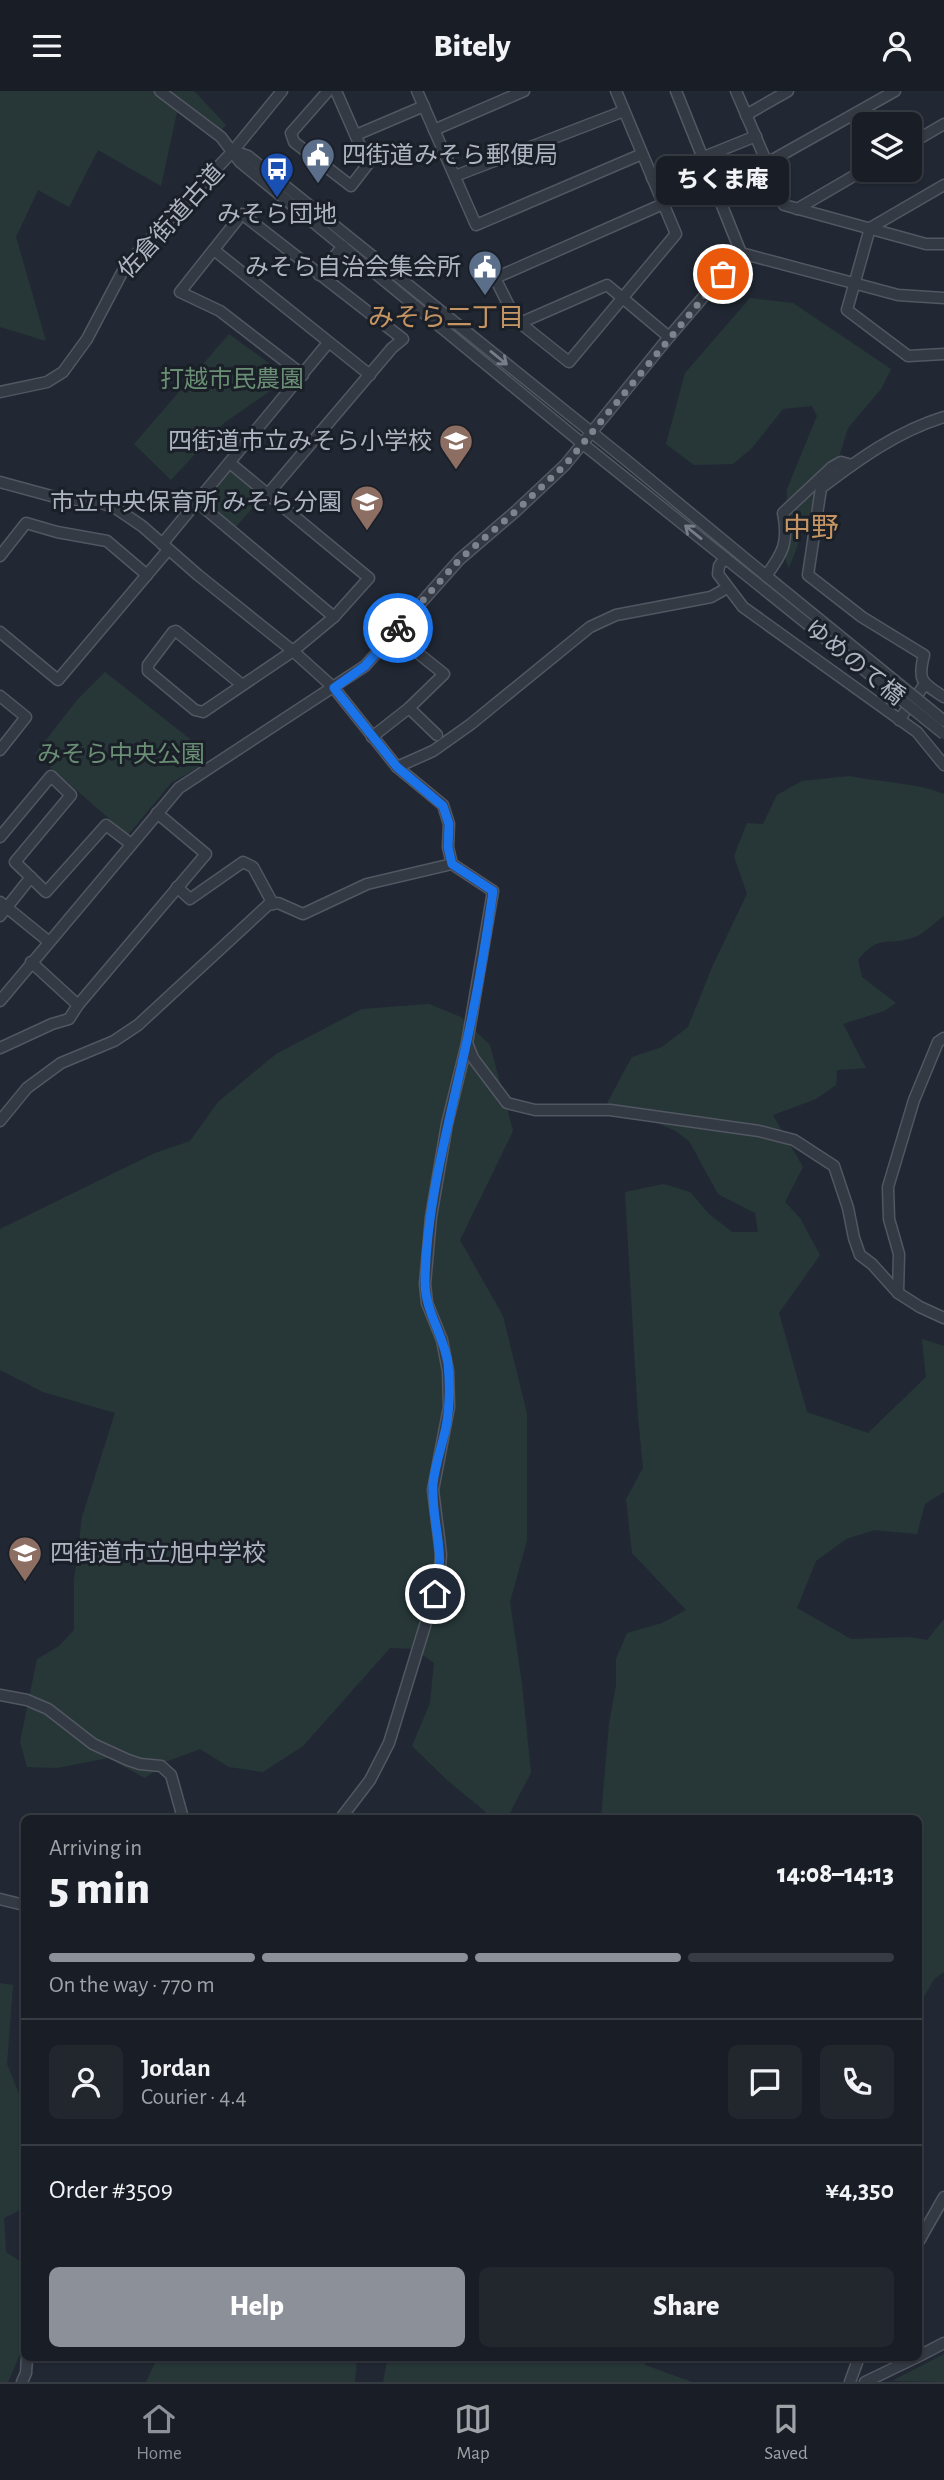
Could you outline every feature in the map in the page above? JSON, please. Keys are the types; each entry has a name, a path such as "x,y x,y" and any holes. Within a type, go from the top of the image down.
{"street":[{"path":"160,91 221,137 233,151"},
{"name":"佐倉街道古道","path":"0,392 47,382 63,372 87,339 126,265 233,151 282,91"},
{"path":"328,91 291,133 294,142 351,186 368,164 336,91"},
{"path":"417,91 476,225 642,154"},
{"path":"434,130 524,91"},
{"path":"616,91 676,234 569,362 520,323 495,278 663,204"},
{"path":"676,91 741,253"},
{"path":"736,91 784,205 926,244 944,244"},
{"path":"746,115 788,91"},
{"path":"767,163 895,91"},
{"path":"355,135 424,106"},
{"path":"455,176 624,111"},
{"path":"922,137 944,124"},
{"path":"652,178 755,136"},
{"name":"ゆめのて橋","path":"233,151 240,162 583,444 944,734"},
{"name":"ゆめのて橋","path":"233,151 248,156 944,721"},
{"path":"797,209 852,177"},
{"path":"944,185 870,228 848,310 901,353 908,356 944,354"},
{"path":"268,495 404,339 242,214 180,292 220,311 303,375"},
{"path":"319,275 343,246"},
{"path":"214,250 370,375"},
{"path":"741,253 898,295 944,298"},
{"path":"0,1001 179,788 365,666 460,559 565,465 741,253"},
{"path":"520,323 607,285 669,337"},
{"path":"0,632 58,680 147,575 197,502 328,343"},
{"path":"944,417 923,423 897,436 821,488 808,575 862,617 924,655 920,671 925,684 944,697"},
{"path":"766,576 784,550 787,531 783,513 832,467 841,462 852,465"},
{"path":"230,463 369,578 334,617 293,651 241,684 211,708 200,712 148,671 148,666 176,631 241,684"},
{"path":"0,482 55,497 102,503 117,509 293,651 334,688 397,767 443,806 449,824 448,847 452,864 493,891 467,1043 447,1124 433,1204 425,1284 427,1304 442,1340 449,1371 449,1407 433,1490 441,1554 439,1580 389,1743 370,1780 343,1815"},
{"path":"197,502 334,617"},
{"path":"137,523 146,513"},
{"path":"0,556 26,523 107,541 147,575"},
{"path":"725,558 719,566 718,574 743,607 899,720 923,739 944,765"},
{"path":"397,767 433,751 471,725 590,627 616,615 711,597 727,588"},
{"path":"372,737 409,708 444,674 393,633"},
{"path":"899,720 925,684"},
{"path":"0,696 26,717 0,750"},
{"path":"409,708 437,735"},
{"path":"0,837 51,776 71,795 15,862 46,892 106,825 131,844"},
{"path":"0,1048 69,1019 206,854 157,813"},
{"path":"177,887 190,898 243,862 253,867 272,904"},
{"path":"0,1121 27,1088 61,1063 114,1041 138,1025 272,904 278,903 303,914 368,884 452,864"},
{"path":"31,877 2,908 48,941"},
{"path":"31,962 78,1005"},
{"path":"898,1293 899,1254 889,1219 888,1187 914,1100 938,1042 944,1038"},
{"path":"467,1043 480,1068 507,1103 535,1110 622,1112 759,1131 794,1140 834,1166 860,1255 872,1264 898,1293 944,1318"},
{"path":"0,1695 27,1700 48,1709 93,1744 128,1760 161,1766 171,1775 182,1815"},
{"path":"0,1899 21,1904"},
{"path":"922,2236 944,2197"},
{"path":"922,2355 944,2343"},
{"path":"22,2382 26,2374 27,2361"},
{"path":"850,2382 858,2361"},
{"path":"865,2382 910,2361"}],"green space":[{"path":"0,91 194,91 226,125 218,133 179,103 161,186 98,150 69,207 38,190 16,237 46,341 0,327"},
{"path":"750,298 793,303 891,369 881,389 848,428 838,460 816,497 789,568 786,561 787,489 817,416 812,406 783,409 752,448 733,464 694,465 666,444 685,373"},
{"name":"打越市民農園","path":"229,334 289,378 224,423 171,480 134,444"},
{"path":"230,469 263,496 234,529 202,502"},
{"name":"みそら中央公園","path":"105,672 205,751 198,757 204,764 171,783 128,835 35,754 78,699"},
{"path":"850,776 921,787 944,794 944,916 916,936 877,944 858,960 862,977 896,1003 884,1011 843,1024 866,1068 837,1070 836,1085 816,1099 773,1115 803,1167 785,1202 800,1218 820,1255 779,1313 807,1412 868,1433 926,1377 922,1339 944,1346 944,1492 925,1504 917,1534 874,1530 846,1539 816,1561 797,1608 851,1639 909,1637 927,1640 944,1619 944,1972 934,1979 922,2001 922,1815 601,1815 609,1724 616,1685 616,1659 627,1633 662,1623 686,1610 632,1553 626,1499 643,1468 625,1192 664,1184 690,1192 709,1214 732,1232 758,1232 755,1213 718,1194 689,1141 674,1130 607,1103 632,1057 662,1047 688,1027 713,965 747,894 734,856 747,823 763,824 777,795 802,781"},
{"path":"429,1004 461,1017 490,1045 513,1131 460,1240 503,1316 527,1414 527,1540 510,1602 531,1773 509,1815 485,1815 486,1812 412,1746 430,1703 434,1663 414,1649 390,1648 303,1746 263,1772 229,1767 200,1749 168,1761 145,1778 108,1758 57,1768 27,1767 20,1742 37,1659 59,1646 74,1630 74,1580 82,1517 115,1413 43,1392 0,1370 0,1229 155,1153 190,1141 218,1102 276,1054 362,1009"},
{"path":"0,1983 13,1985 7,2064 21,2099 21,2210 4,2218 6,2252 21,2262 21,2352 8,2382 0,2382"},
{"path":"944,2354 944,2382 892,2381"},
{"path":"156,2361 357,2361 355,2382 146,2382"},
{"path":"387,2361 644,2361 645,2365 692,2382 383,2382"}],"way so far":[{"path":"398,628 460,559 565,465 723,274"}],"place":[{"name":"四街道みそら郵便局","path":"318,185"},
{"name":"みそら団地","path":"277,199"},
{"name":"ちくま庵","path":"723,274"},
{"name":"みそら自治会集会所","path":"485,297"},
{"name":"四街道市立みそら小学校","path":"456,471"},
{"name":"市立中央保育所 みそら分園","path":"367,532"},
{"name":"四街道市立旭中学校","path":"25,1583"}],"district":[{"name":"みそら二丁目","path":"446,317"},
{"name":"中野","path":"811,527"}],"route":[{"path":"398,628 365,666 334,688 397,767 443,806 449,824 448,847 452,864 493,891 467,1043 447,1124 431,1217 425,1284 427,1304 442,1340 449,1371 446,1428 433,1479 433,1503 441,1554 435,1594"}]}
